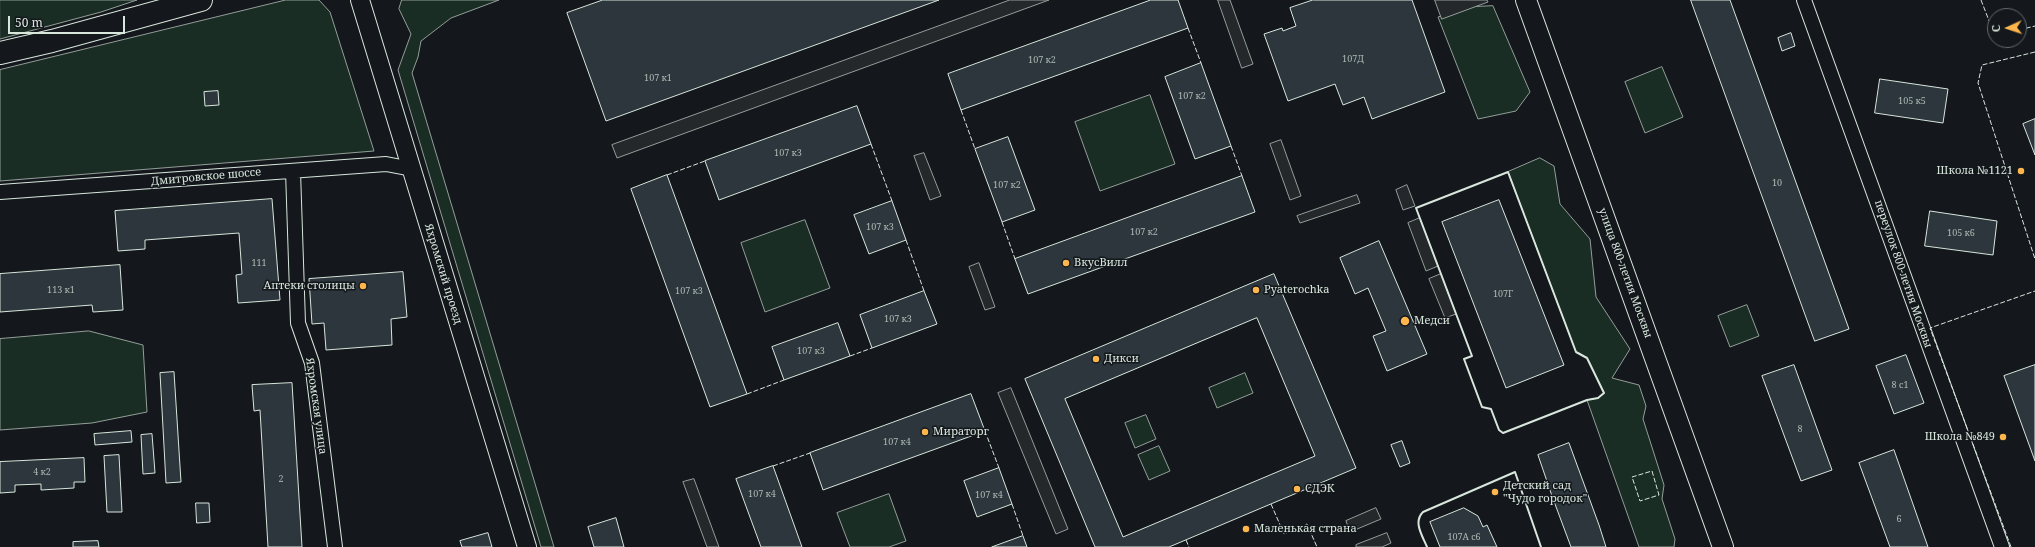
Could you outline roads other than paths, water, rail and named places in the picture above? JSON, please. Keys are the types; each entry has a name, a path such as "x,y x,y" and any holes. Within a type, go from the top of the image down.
{"main road":[{"path":"0,53 52,41 201,0"},
{"name":"улица 800-летия Москвы","path":"1526,0 1723,547"}],"street":[{"name":"Яхромский проезд","path":"360,0 526,547"},
{"name":"переулок 800-летия Москвы","path":"1804,0 2002,547"},
{"name":"Дмитровское шоссе","path":"0,192 386,164 412,169"},
{"name":"Яхромская улица","path":"293,171 298,323 312,363 335,547"}],"place":[{"name":"Школа №1121","path":"2021,171"},
{"name":"ВкусВилл","path":"1066,263"},
{"name":"Аптеки столицы","path":"363,286"},
{"name":"Pyaterochka","path":"1256,290"},
{"name":"Медси","path":"1405,321"},
{"name":"Дикси","path":"1096,359"},
{"name":"Мираторг","path":"925,432"},
{"name":"Школа №849","path":"2003,437"},
{"name":"СДЭК","path":"1297,489"},
{"name":"Детский сад \"Чудо городок\"","path":"1495,492"},
{"name":"Маленькая страна","path":"1246,529"}]}
